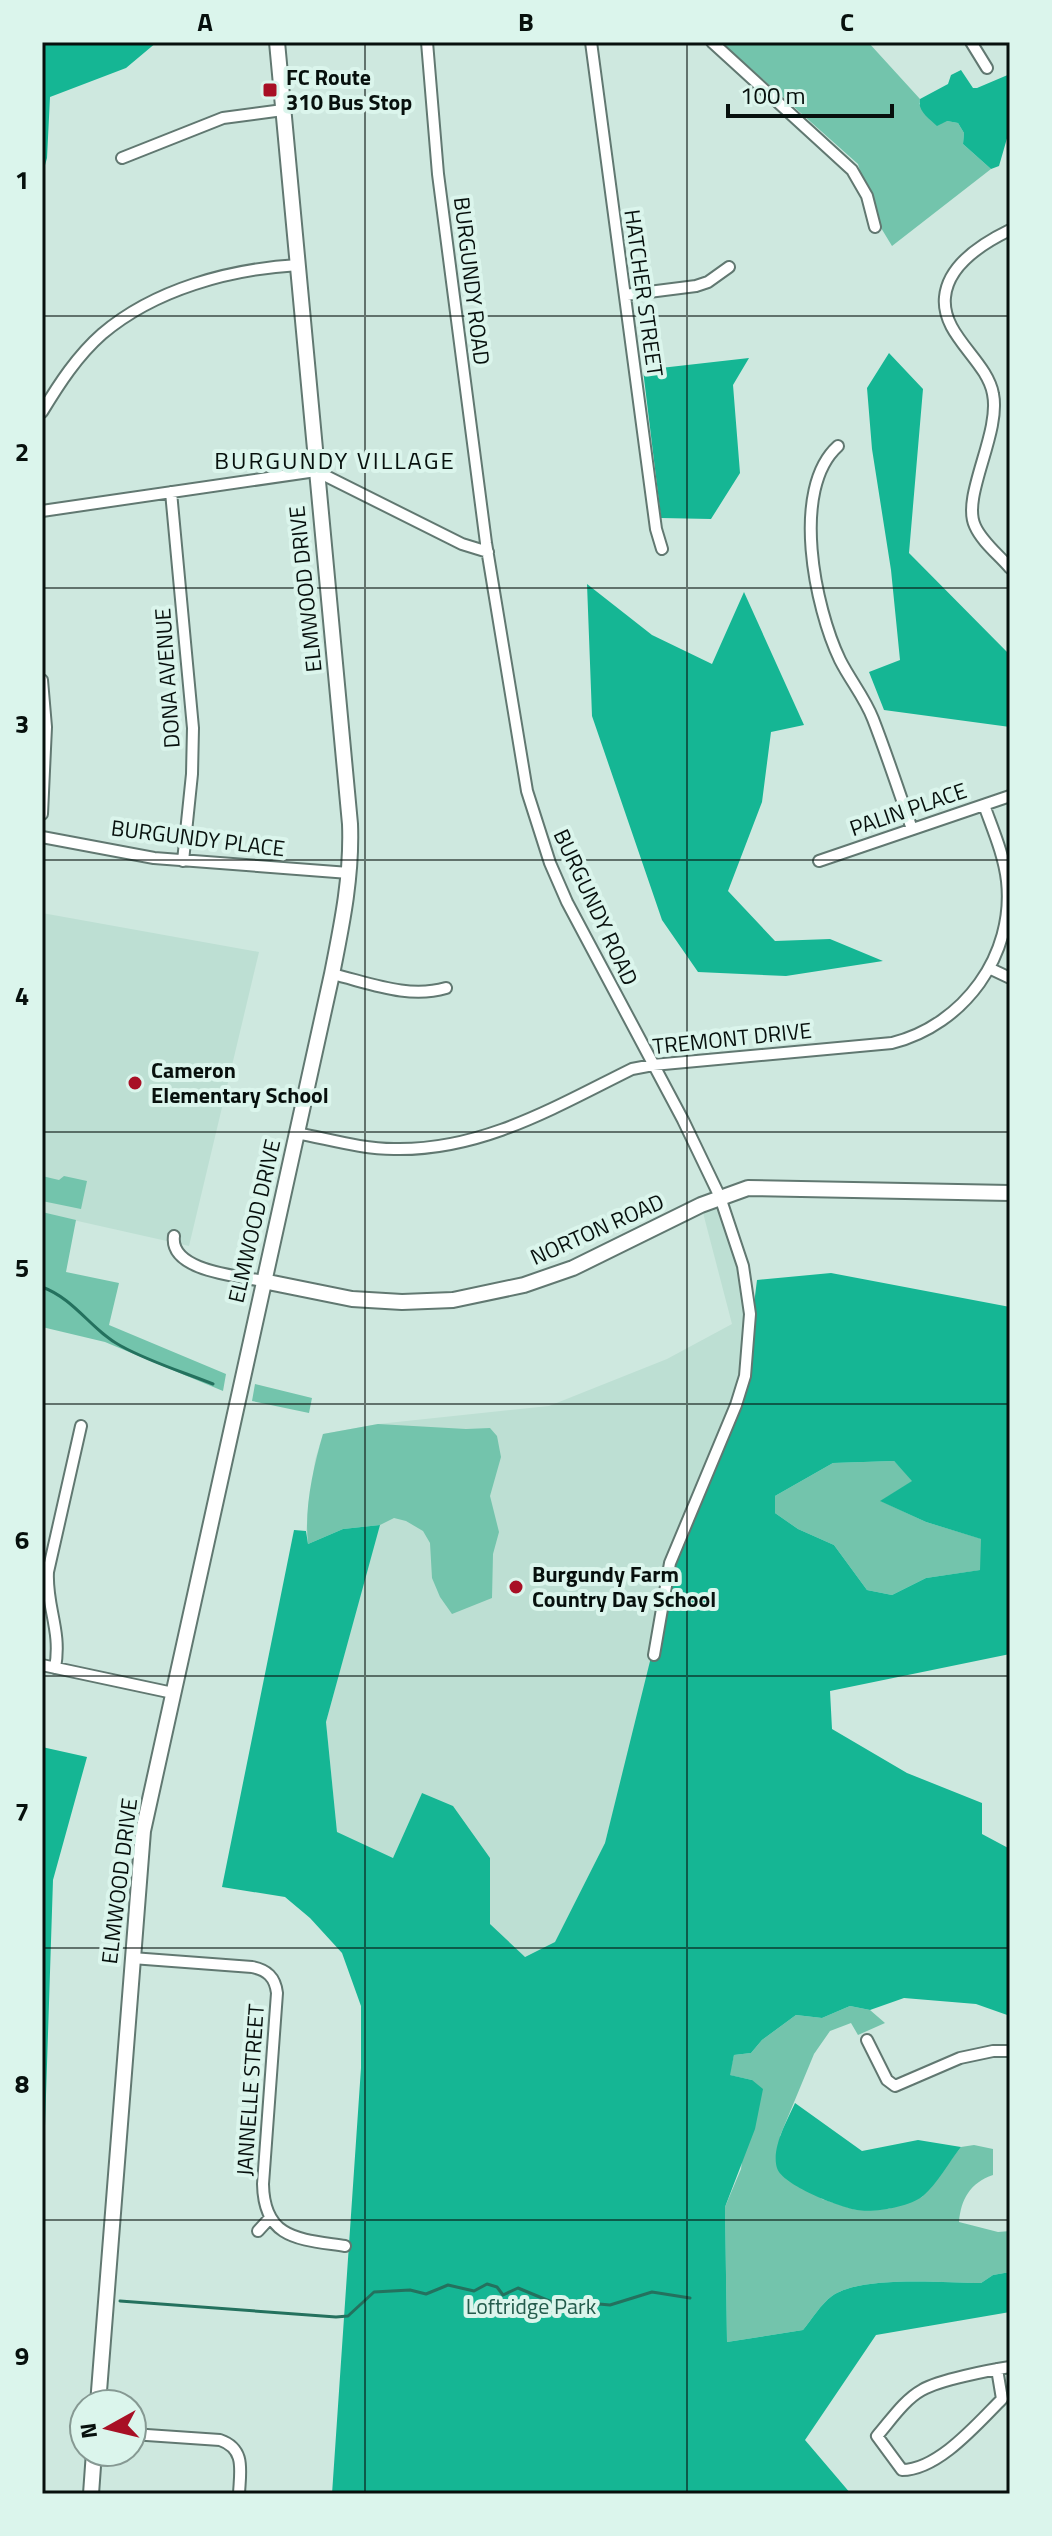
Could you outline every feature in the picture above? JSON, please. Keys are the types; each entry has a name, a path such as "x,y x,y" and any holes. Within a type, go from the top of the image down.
{"street":[{"name":"ELMWOOD DRIVE","path":"99,2388 143,1831 332,974 346,908 349,873 350,824 277,42"},
{"name":"BURGUNDY ROAD","path":"427,42 438,174 488,552 518,748 537,828 567,902 720,1197 743,1266 750,1314 745,1376 736,1405 670,1563 654,1655"},
{"name":"HATCHER STREET","path":"591,42 656,529 662,549"},
{"path":"712,42 852,170 867,196 875,227"},
{"path":"971,42 987,68"},
{"path":"122,158 223,118 283,110"},
{"path":"1010,230 994,237 959,266 945,297 951,325 993,392 992,429 972,515 979,533 1010,568"},
{"path":"42,412 84,353 102,335 140,308 209,279 235,272 298,265"},
{"path":"625,295 696,286 708,282 729,267"},
{"path":"838,446 825,460 818,475 812,521 813,571 820,605 839,659 872,715 912,829"},
{"path":"42,511 316,471 462,544 488,552"},
{"name":"DONA AVENUE","path":"171,492 193,728 192,774 183,861"},
{"path":"42,680 46,714 42,814"},
{"name":"PALIN PLACE","path":"819,861 1010,796"},
{"name":"TREMONT DRIVE","path":"296,1133 391,1149 457,1145 513,1127 632,1069 903,1040 929,1029 954,1011 991,969 1002,936 1008,899 1004,865 984,805"},
{"name":"BURGUNDY PLACE","path":"42,837 183,861 349,873"},
{"path":"991,969 1010,978"},
{"path":"332,974 411,993 446,988"},
{"name":"NORTON ROAD","path":"174,1236 177,1253 187,1263 327,1295 377,1301 428,1302 479,1296 573,1268 739,1190 759,1187 1010,1193"},
{"path":"55,1668 58,1643 48,1590 48,1572 81,1426"},
{"path":"42,1665 173,1693"},
{"name":"JANNELLE STREET","path":"132,1958 252,1967 262,1969 273,1978 277,1993 263,2184 269,2219"},
{"path":"867,2040 887,2080 895,2086 960,2058 984,2052 1010,2051"},
{"path":"258,2231 269,2219 287,2235 345,2246"},
{"path":"997,2369 1002,2399 954,2447 913,2470 902,2470 877,2436 907,2401 924,2389 997,2369 1010,2367"},
{"path":"148,2435 220,2440 230,2444 236,2449 241,2462 239,2494"},
{"path":"91,2494 93,2468"}],"shaded area":[{"name":"Cameron Elementary School","path":"42,913 259,952 189,1246 42,1213"},
{"name":"Burgundy Farm Country Day School","path":"720,1197 749,1304 745,1376 654,1655 605,1843 555,1943 493,1971 422,1793 393,1859 337,1833 326,1722 379,1525 306,1531 315,1460 323,1434 378,1424 549,1406 667,1359 732,1324 701,1205"}],"green space":[{"path":"45,42 157,42 126,68 50,97 47,158 42,176 42,45"},
{"path":"721,42 868,42 920,99 919,104 947,121 958,123 964,133 963,144 991,169 892,246 872,213 858,164"},
{"path":"961,70 973,88 1010,74 1010,128 999,166 991,169 963,144 964,133 958,123 947,121 937,126 920,107 920,99 948,84 951,75"},
{"path":"889,353 923,389 909,553 1010,655 1010,727 884,710 869,672 900,660 867,388"},
{"path":"749,358 733,385 740,473 711,519 661,518 643,370"},
{"path":"587,584 652,635 712,664 744,592 804,725 771,732 762,802 728,891 775,941 830,939 883,961 786,976 698,972 662,920 592,716"},
{"path":"42,1176 59,1180 64,1176 87,1181 81,1209 42,1201"},
{"path":"42,1212 76,1220 66,1272 119,1283 109,1325 226,1374 223,1391 105,1342 42,1327"},
{"name":"Loftridge Park","path":"831,1273 1010,1307 1010,1654 830,1691 832,1729 907,1773 982,1803 982,1834 1010,1849 1010,2016 976,2004 904,1998 870,2010 850,2006 822,2018 796,2015 762,2040 751,2053 734,2055 730,2075 752,2080 763,2089 755,2129 725,2207 727,2342 803,2330 832,2296 863,2285 981,2283 993,2275 1010,2272 1010,2312 876,2335 805,2440 851,2494 332,2494 361,2068 361,2006 342,1953 310,1918 285,1897 222,1887 294,1530 306,1531 308,1544 343,1529 380,1525 326,1722 337,1832 393,1858 422,1793 453,1806 490,1858 490,1924 525,1957 555,1942 605,1843 678,1548 745,1376 757,1280","holes":["894,1461 912,1481 880,1501 926,1522 981,1539 980,1570 926,1578 892,1595 867,1590 834,1545 798,1529 775,1513 775,1496 833,1463"]},
{"path":"255,1384 312,1398 309,1413 252,1401"},
{"path":"378,1424 490,1428 497,1436 501,1457 490,1496 499,1532 493,1554 492,1598 452,1614 432,1578 430,1543 423,1531 406,1521 394,1518 380,1525 343,1529 308,1544 310,1489 323,1434"},
{"path":"894,1461 913,1481 881,1501 926,1522 982,1539 981,1570 926,1578 892,1595 867,1590 834,1545 798,1529 775,1513 775,1496 833,1463"},
{"path":"42,1747 87,1757 53,1880 45,2126 42,2124"},
{"path":"850,2006 870,2010 885,2023 858,2035 851,2023 830,2031 814,2054 780,2136 822,2199 856,2210 888,2209 922,2197 961,2147 974,2145 993,2149 993,2175 978,2182 968,2193 959,2222 998,2232 1010,2231 1010,2272 993,2275 981,2283 904,2282 845,2289 820,2307 803,2330 727,2342 725,2207 741,2169 752,2080 729,2075 734,2055 751,2053 762,2040 796,2015 822,2018"},
{"path":"795,2103 862,2151 918,2140 961,2147 933,2185 917,2200 882,2210 849,2208 800,2188 781,2175 777,2168 778,2143"}],"waterway":[{"path":"42,1287 64,1299 121,1346 213,1384"},
{"path":"120,2301 336,2317 348,2316 374,2292 410,2290 426,2294 448,2285 474,2291 487,2284 497,2287 503,2295 518,2288 559,2305 575,2307 610,2305 652,2292 690,2298"}],"place":[{"name":"FC Route 310 Bus Stop","path":"270,90"},
{"name":"Cameron Elementary School","path":"135,1083"},
{"name":"Burgundy Farm Country Day School","path":"516,1587"}],"district":[{"name":"BURGUNDY VILLAGE","path":"335,460"}]}
